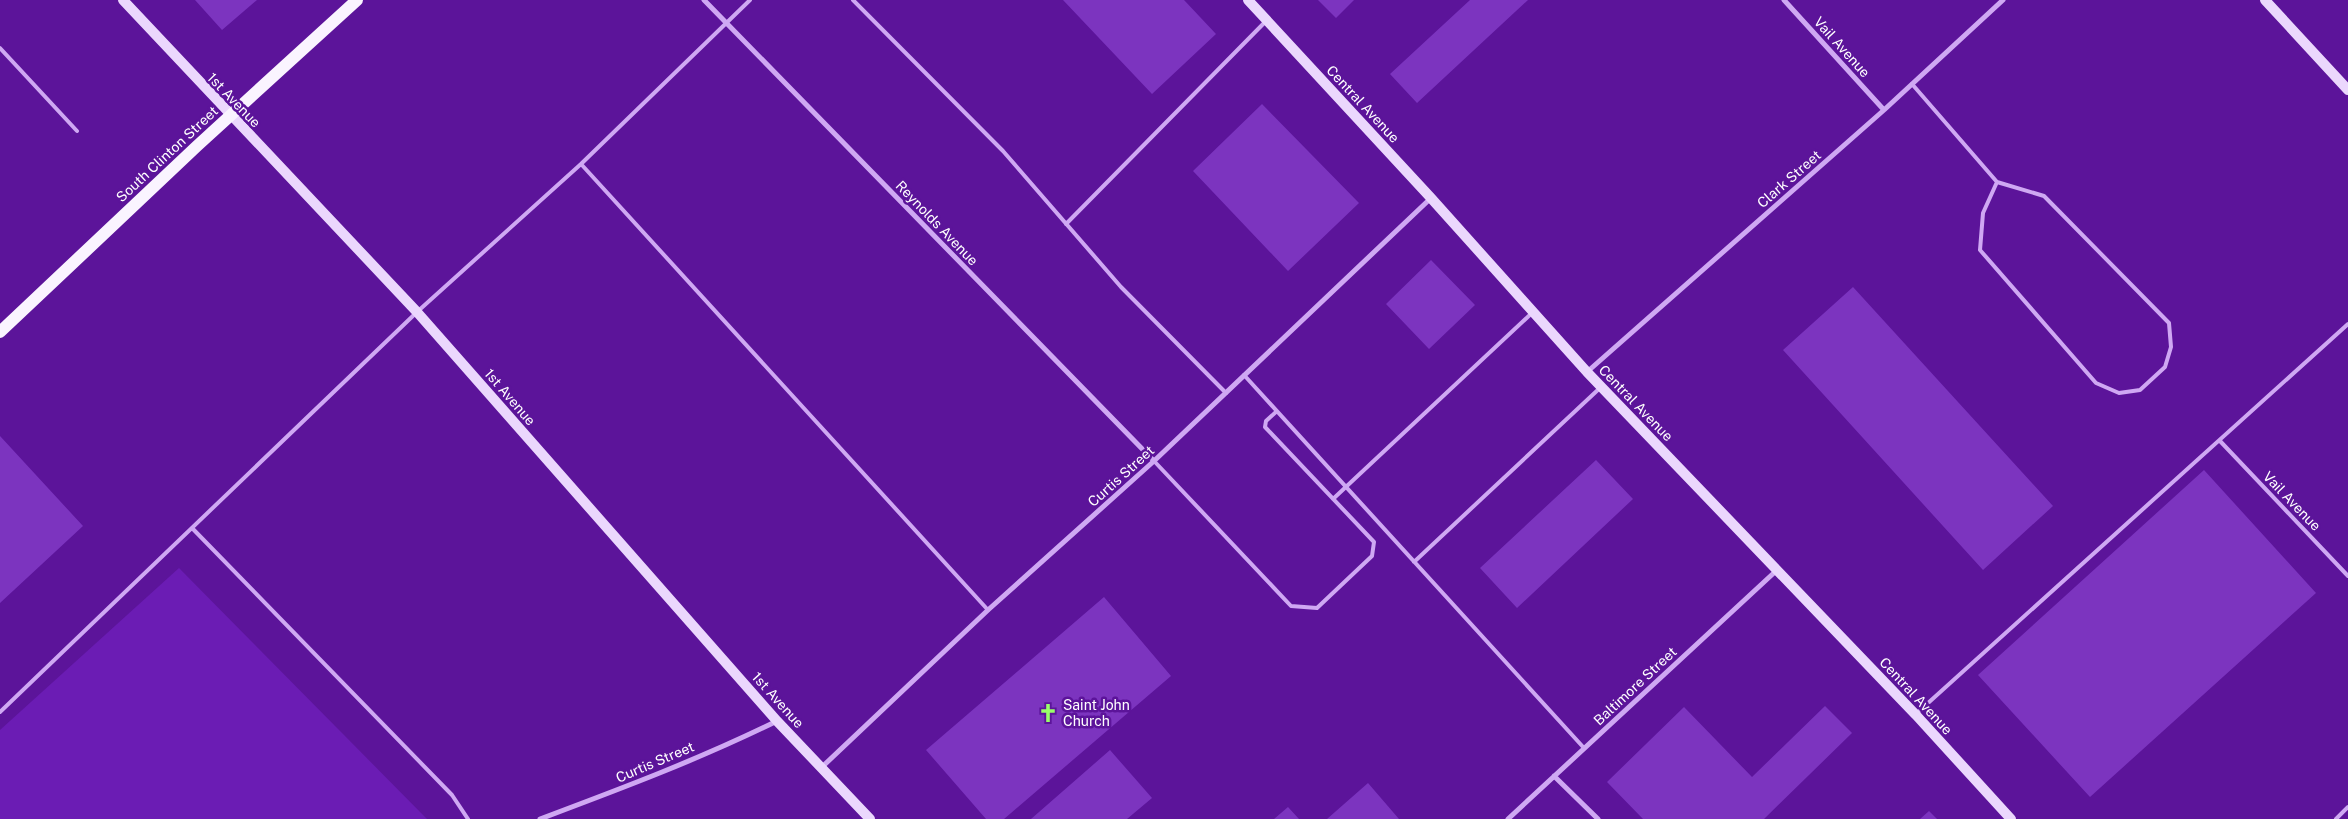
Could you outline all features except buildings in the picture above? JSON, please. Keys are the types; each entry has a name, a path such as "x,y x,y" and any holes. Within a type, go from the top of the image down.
{"main road":[{"name":"South Clinton Street","path":"0,332 230,115 357,0"}],"street":[{"name":"1st Avenue","path":"122,0 417,312 776,721 870,819"},
{"name":"Reynolds Avenue","path":"704,0 1154,461"},
{"name":"Central Avenue","path":"1248,0 1431,198 1586,372 1916,715 2011,819"},
{"name":"Vail Avenue","path":"1784,0 1884,110"},
{"name":"Clark Street","path":"1586,372 1884,110 2003,0"},
{"path":"2265,0 2348,90"},
{"name":"Curtis Street","path":"822,767 988,610 1154,461 1431,198"},
{"name":"Baltimore Street","path":"1508,819 1777,570"},
{"name":"Curtis Street","path":"540,819 634,784 776,721"},
{"path":"1554,776 1598,819"}],"lane":[{"path":"0,712 417,312 581,164 750,0"},
{"path":"853,0 1003,151 1121,287 1226,392"},
{"path":"1066,224 1267,20"},
{"path":"0,48 78,131"},
{"path":"1912,84 1997,182 2044,196 2169,323 2171,347 2165,366 2140,390 2119,393 2096,383 1980,250 1983,213 1997,182"},
{"path":"581,164 988,610"},
{"path":"1333,498 1533,312"},
{"path":"1916,715 2348,324"},
{"path":"1244,375 1584,748"},
{"path":"1414,562 1601,387"},
{"path":"1154,461 1291,606 1317,608 1372,556 1374,542 1265,426 1266,420 1277,411"},
{"name":"Vail Avenue","path":"2220,441 2348,576"},
{"path":"192,528 452,795 468,819"},
{"path":"2336,819 2348,808"}],"shaded area":[{"path":"179,568 427,819 0,819 0,730"}],"place":[{"name":"Saint John Church","path":"1048,713"}]}
